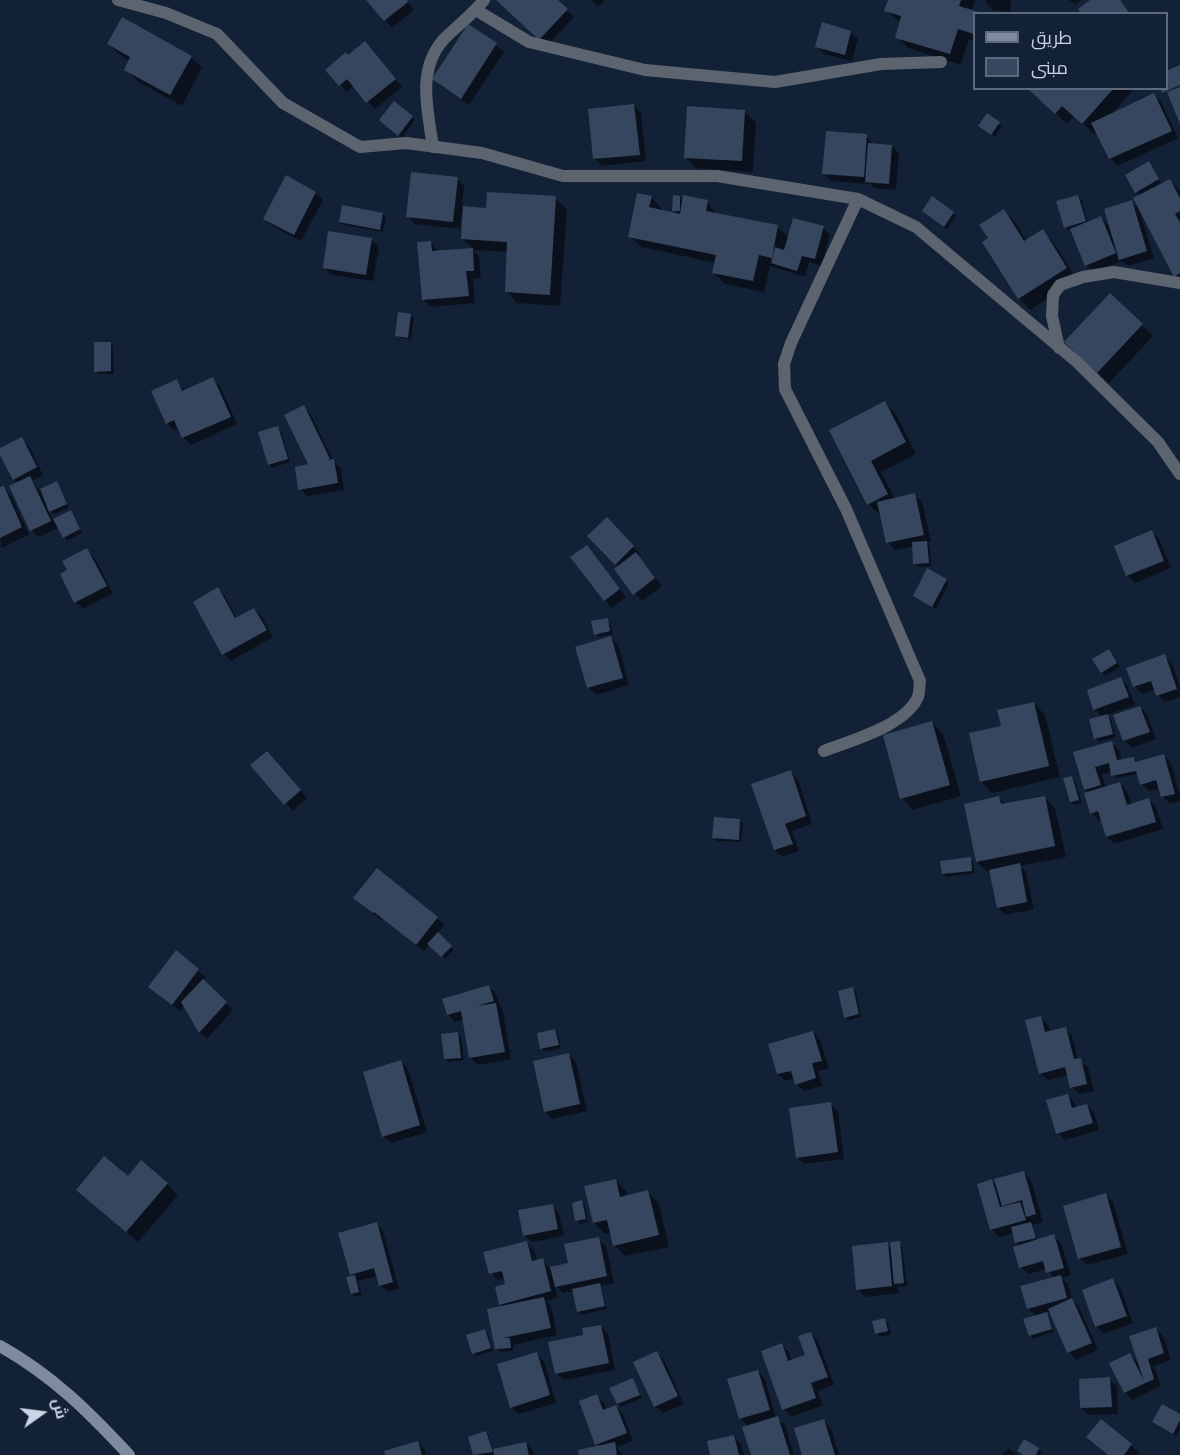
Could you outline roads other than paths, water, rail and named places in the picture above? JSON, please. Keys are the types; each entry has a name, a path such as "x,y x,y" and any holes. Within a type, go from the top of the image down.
{"main road":[{"path":"0,1346 29,1362 87,1411 129,1455"}],"street":[{"path":"118,0 165,6 217,34 283,103 360,147 406,143 482,153 563,176 717,176 858,199 916,227 1059,348 1158,442 1180,474"},
{"path":"433,147 425,97 427,70 442,41 480,5 529,42 645,70 775,82 881,64 941,62"},
{"path":"824,751 879,729 904,714 918,698 920,681 846,509 785,389 784,364 791,343 858,199"},
{"path":"1059,348 1052,316 1053,295 1060,285 1083,277 1114,272 1180,283"}]}
